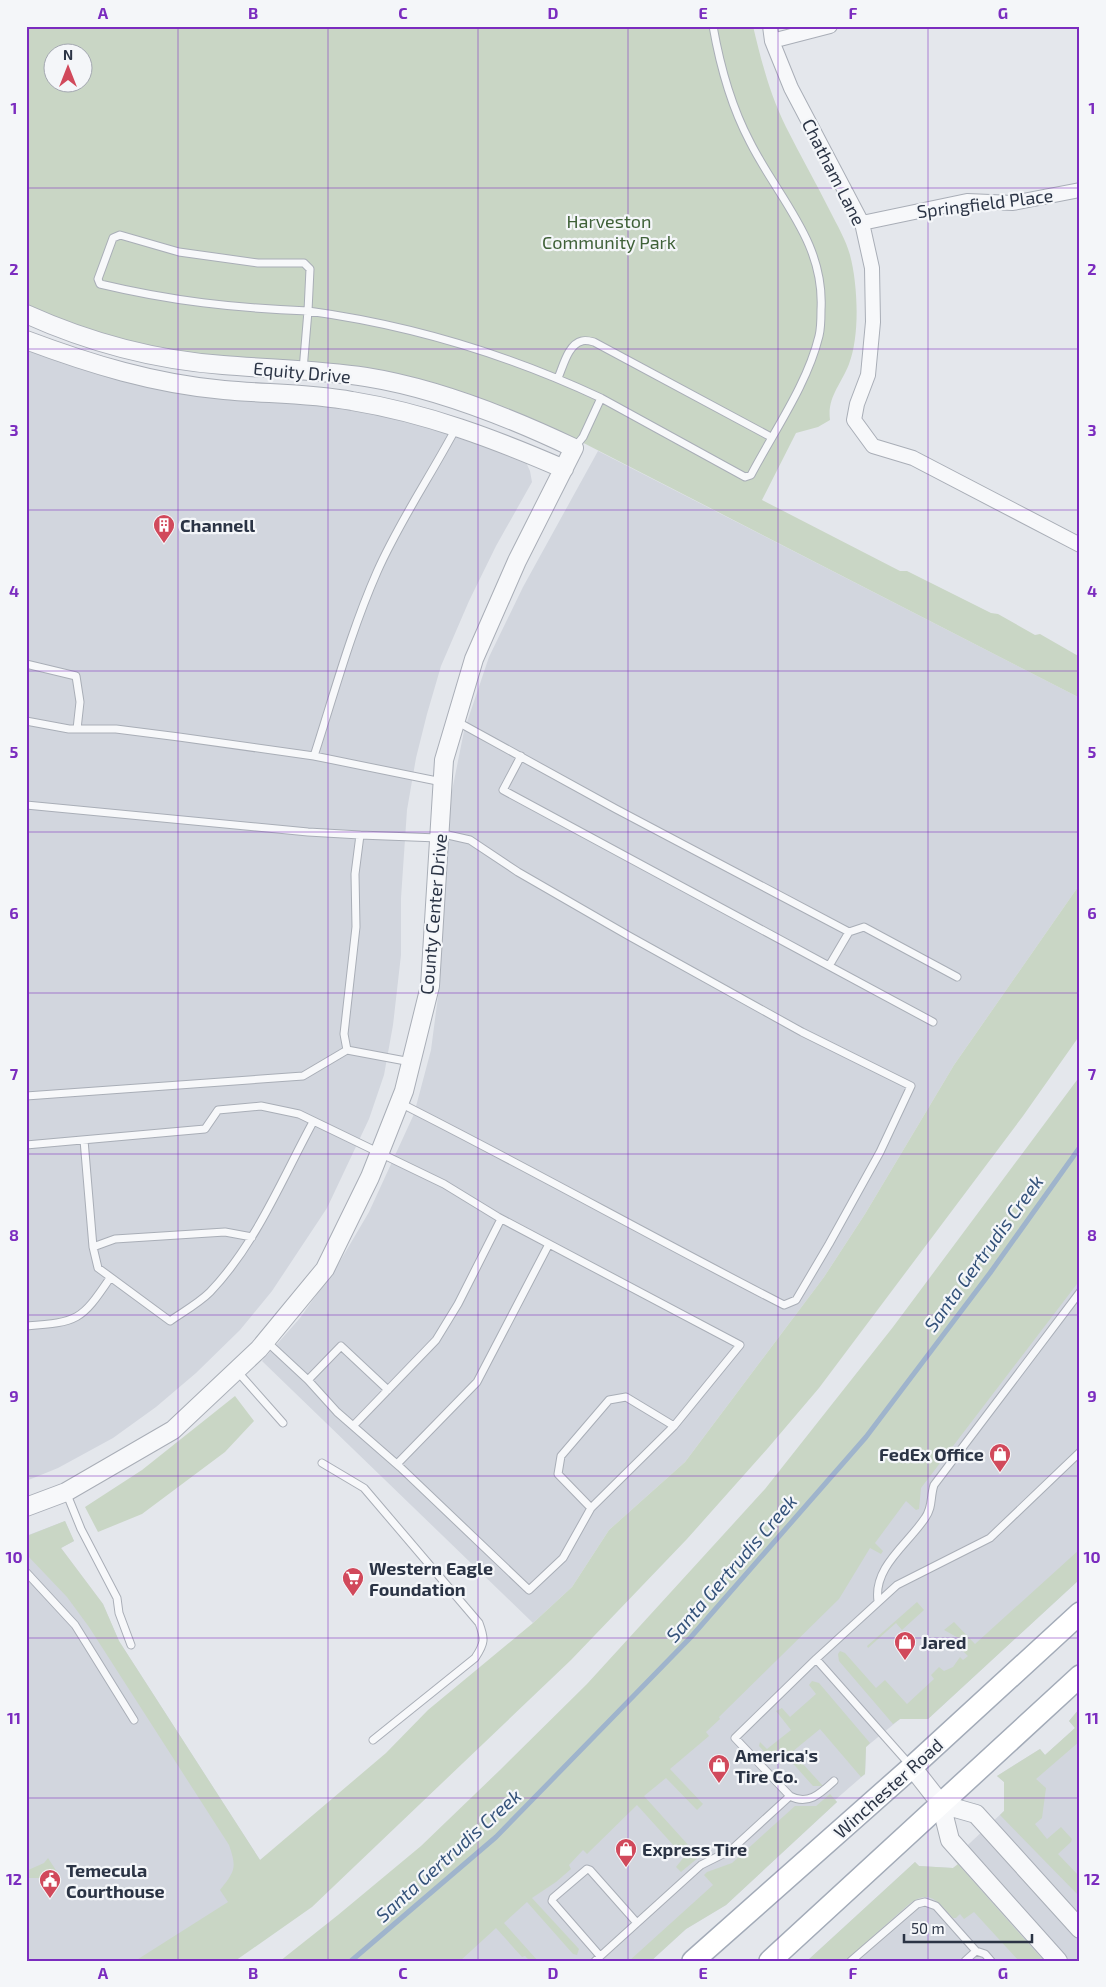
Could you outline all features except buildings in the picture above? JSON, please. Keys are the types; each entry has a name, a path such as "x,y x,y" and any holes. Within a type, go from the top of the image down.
{"main road":[{"name":"Winchester Road","path":"693,1961 912,1767 1080,1613"},
{"path":"770,1961 1080,1676"}],"street":[{"name":"Chatham Lane","path":"770,26 772,41 791,88 862,223 872,268 873,322 868,375 857,404 854,420 873,446 913,458 1080,545"},
{"path":"772,41 830,26"},
{"name":"Springfield Place","path":"862,223 967,201 1013,202 1080,190"},
{"name":"Equity Drive","path":"26,314 55,327 131,350 222,365 303,370 368,377 428,392 497,416 574,448"},
{"name":"Equity Drive","path":"26,340 89,363 134,376 224,390 311,395 352,401 416,415 457,427 564,470"},
{"name":"County Center Drive","path":"26,1507 66,1492 173,1430 266,1341 325,1269 380,1154 400,1102 430,986 444,760 474,659 517,561 574,448"},
{"path":"912,1767 941,1804 950,1840 1058,1961"},
{"path":"941,1804 976,1814 1080,1929"}],"lane":[{"path":"303,370 308,311 310,269 304,263 258,263 180,252 120,235 113,238 98,279 100,284 195,303 253,309 308,311 413,330 468,346 558,378 601,398 745,477 751,475 810,368 820,334 822,298 819,271 805,234 764,168 739,118 720,62 713,26"},
{"path":"558,378 575,344 582,341 594,342 771,437"},
{"path":"574,448 583,437 601,398"},
{"path":"314,756 342,666 376,573 402,520 457,427"},
{"path":"26,664 76,676 80,702 77,729"},
{"path":"26,721 77,729 116,729 269,748 442,782"},
{"path":"456,721 850,932"},
{"path":"521,756 503,790 933,1022"},
{"path":"26,805 308,832 439,836 470,840 518,872 802,1032 911,1086 880,1152 829,1244 796,1300 784,1305 400,1102"},
{"path":"347,1050 344,1034 356,927 355,874 360,835"},
{"path":"829,966 850,932 864,927 957,977"},
{"path":"26,1096 303,1076 347,1050 411,1062"},
{"path":"26,1145 205,1129 218,1110 261,1106 299,1114 444,1184 501,1219 740,1345 674,1426 591,1508 563,1558 529,1590 397,1464 338,1412 308,1380 266,1341"},
{"path":"84,1140 93,1247 98,1268 170,1321 208,1293 235,1263 252,1237 313,1122"},
{"path":"353,1426 436,1340 458,1304 501,1219"},
{"path":"93,1247 115,1239 225,1232 252,1237"},
{"path":"397,1464 477,1382 549,1244"},
{"path":"26,1326 57,1324 76,1319 91,1306 110,1278"},
{"path":"878,1601 877,1592 879,1584 891,1558 925,1519 931,1507 931,1494 934,1485 1080,1292"},
{"path":"308,1380 340,1346 388,1390"},
{"path":"237,1370 283,1424"},
{"path":"591,1508 558,1474 561,1456 609,1400 626,1397 674,1426"},
{"path":"834,1781 816,1797 804,1800 790,1796 735,1738 897,1584 990,1538 1080,1452"},
{"path":"322,1463 364,1488 479,1622 483,1633 484,1645 475,1658 373,1740"},
{"path":"66,1492 81,1529 117,1598 119,1613 131,1645"},
{"path":"26,1572 75,1625 134,1720"},
{"path":"816,1659 912,1767"},
{"path":"636,1923 590,1870 586,1869 552,1901 598,1958 701,1865 731,1850 790,1796"},
{"path":"851,1961 917,1904 925,1902 936,1906 976,1951 985,1954 990,1961"},
{"path":"965,1961 976,1951"}],"shaded area":[{"path":"26,348 311,403 406,418 525,460 532,482 496,546 469,601 441,666 427,714 416,758 407,810 401,898 401,955 393,1025 384,1075 369,1119 327,1208 272,1291 240,1330 196,1373 156,1407 113,1438 58,1468 26,1481"},
{"path":"598,451 1080,698 1080,884 954,1065 865,1214 824,1277 685,1462 609,1530 572,1587 533,1623 262,1361 300,1318 339,1263 369,1212 414,1114 431,1050 440,981 441,903 450,801 464,731 489,657 523,587"},
{"path":"1080,1263 1080,1579 928,1719 900,1719 866,1747 865,1774 835,1800 837,1802 726,1905 686,1929 651,1961 450,1961"},
{"path":"65,1521 74,1541 61,1548 103,1604 119,1641 260,1860 235,1961 26,1961 26,1536"},
{"path":"1080,1708 1080,1961 807,1961 915,1862 919,1866 953,1868 958,1865 953,1859 1004,1811 1004,1782 997,1776 1040,1749 1045,1755 1075,1728 1069,1721"}],"green space":[{"name":"Harveston Community Park","path":"26,26 753,26 766,77 780,115 844,238 853,267 857,310 853,353 835,391 831,404 830,420 818,427 796,433 762,500 900,571 907,571 991,613 998,614 1035,635 1040,634 1080,657 1080,698 568,435 454,391 159,349 103,335 57,319 26,305"},
{"path":"1080,884 1080,1035 1023,1116 819,1388 768,1448 687,1539 571,1660 312,1907 235,1961 135,1961 228,1902 220,1890 232,1873 234,1864 232,1853 229,1845 89,1627 67,1597 26,1554 27,1536 65,1521 74,1541 61,1548 103,1604 119,1641 260,1860 386,1753 428,1710 533,1623 572,1587 609,1530 685,1462 824,1277 865,1214 954,1065"},
{"path":"1080,1076 1080,1280 921,1488 919,1509 916,1510 906,1501 875,1543 883,1551 881,1554 870,1548 839,1599 719,1717 720,1719 706,1732 709,1736 670,1769 703,1804 697,1810 666,1778 644,1796 699,1857 681,1872 676,1867 684,1857 637,1805 587,1854 583,1850 569,1865 571,1869 532,1898 579,1949 577,1955 573,1954 527,1902 504,1923 538,1961 530,1961 525,1956 522,1957 496,1928 460,1961 280,1961 421,1846 500,1770 587,1684 765,1489 893,1327"},
{"path":"235,1396 254,1421 225,1452 142,1514 98,1532 85,1507 142,1470"},
{"path":"1080,1549 1080,1579 928,1719 900,1719 893,1724 839,1661 838,1654 840,1651 845,1653 876,1688 885,1680 907,1704 934,1679 931,1675 939,1667 944,1671 953,1667 960,1657 963,1660 968,1656 962,1650 962,1640 944,1630 954,1622 975,1644"},
{"path":"917,1602 924,1610 902,1630 896,1623 868,1648 867,1646"},
{"path":"812,1681 819,1683 870,1743 866,1747 865,1774 861,1777 820,1729 792,1752 823,1786 813,1786 780,1749 770,1758 759,1746 760,1742 767,1749 791,1730 776,1711 782,1708 790,1717 816,1694 809,1685"},
{"path":"1080,1708 1080,1741 1036,1779 1046,1788 1042,1818 1035,1824 1047,1839 1061,1827 1072,1839 1058,1854 1080,1877 1080,1897 1000,1815 1004,1811 1004,1782 997,1776 1040,1749 1045,1755 1075,1728 1069,1721"},
{"path":"830,1794 837,1802 726,1905 686,1929 651,1961 629,1961 713,1885 704,1875 707,1872 732,1863 795,1806 816,1806"},
{"path":"48,1858 61,1878 26,1878 26,1871 44,1863"},
{"path":"915,1862 919,1866 953,1868 958,1864 1044,1961 1019,1961 974,1912 964,1919 960,1914 953,1918 942,1906 932,1898 927,1897 921,1898 907,1906 845,1961 807,1961"}],"waterway":[{"name":"Santa Gertrudis Creek","path":"351,1961 496,1837 691,1637 866,1437 990,1273 1080,1147"}],"place":[{"name":"Channell","path":"164,544"},
{"name":"FedEx Office","path":"1000,1473"},
{"name":"Western Eagle Foundation","path":"353,1597"},
{"name":"Jared","path":"905,1661"},
{"name":"America's Tire Co.","path":"719,1784"},
{"name":"Express Tire","path":"626,1868"},
{"name":"Temecula Courthouse","path":"50,1899"}]}
